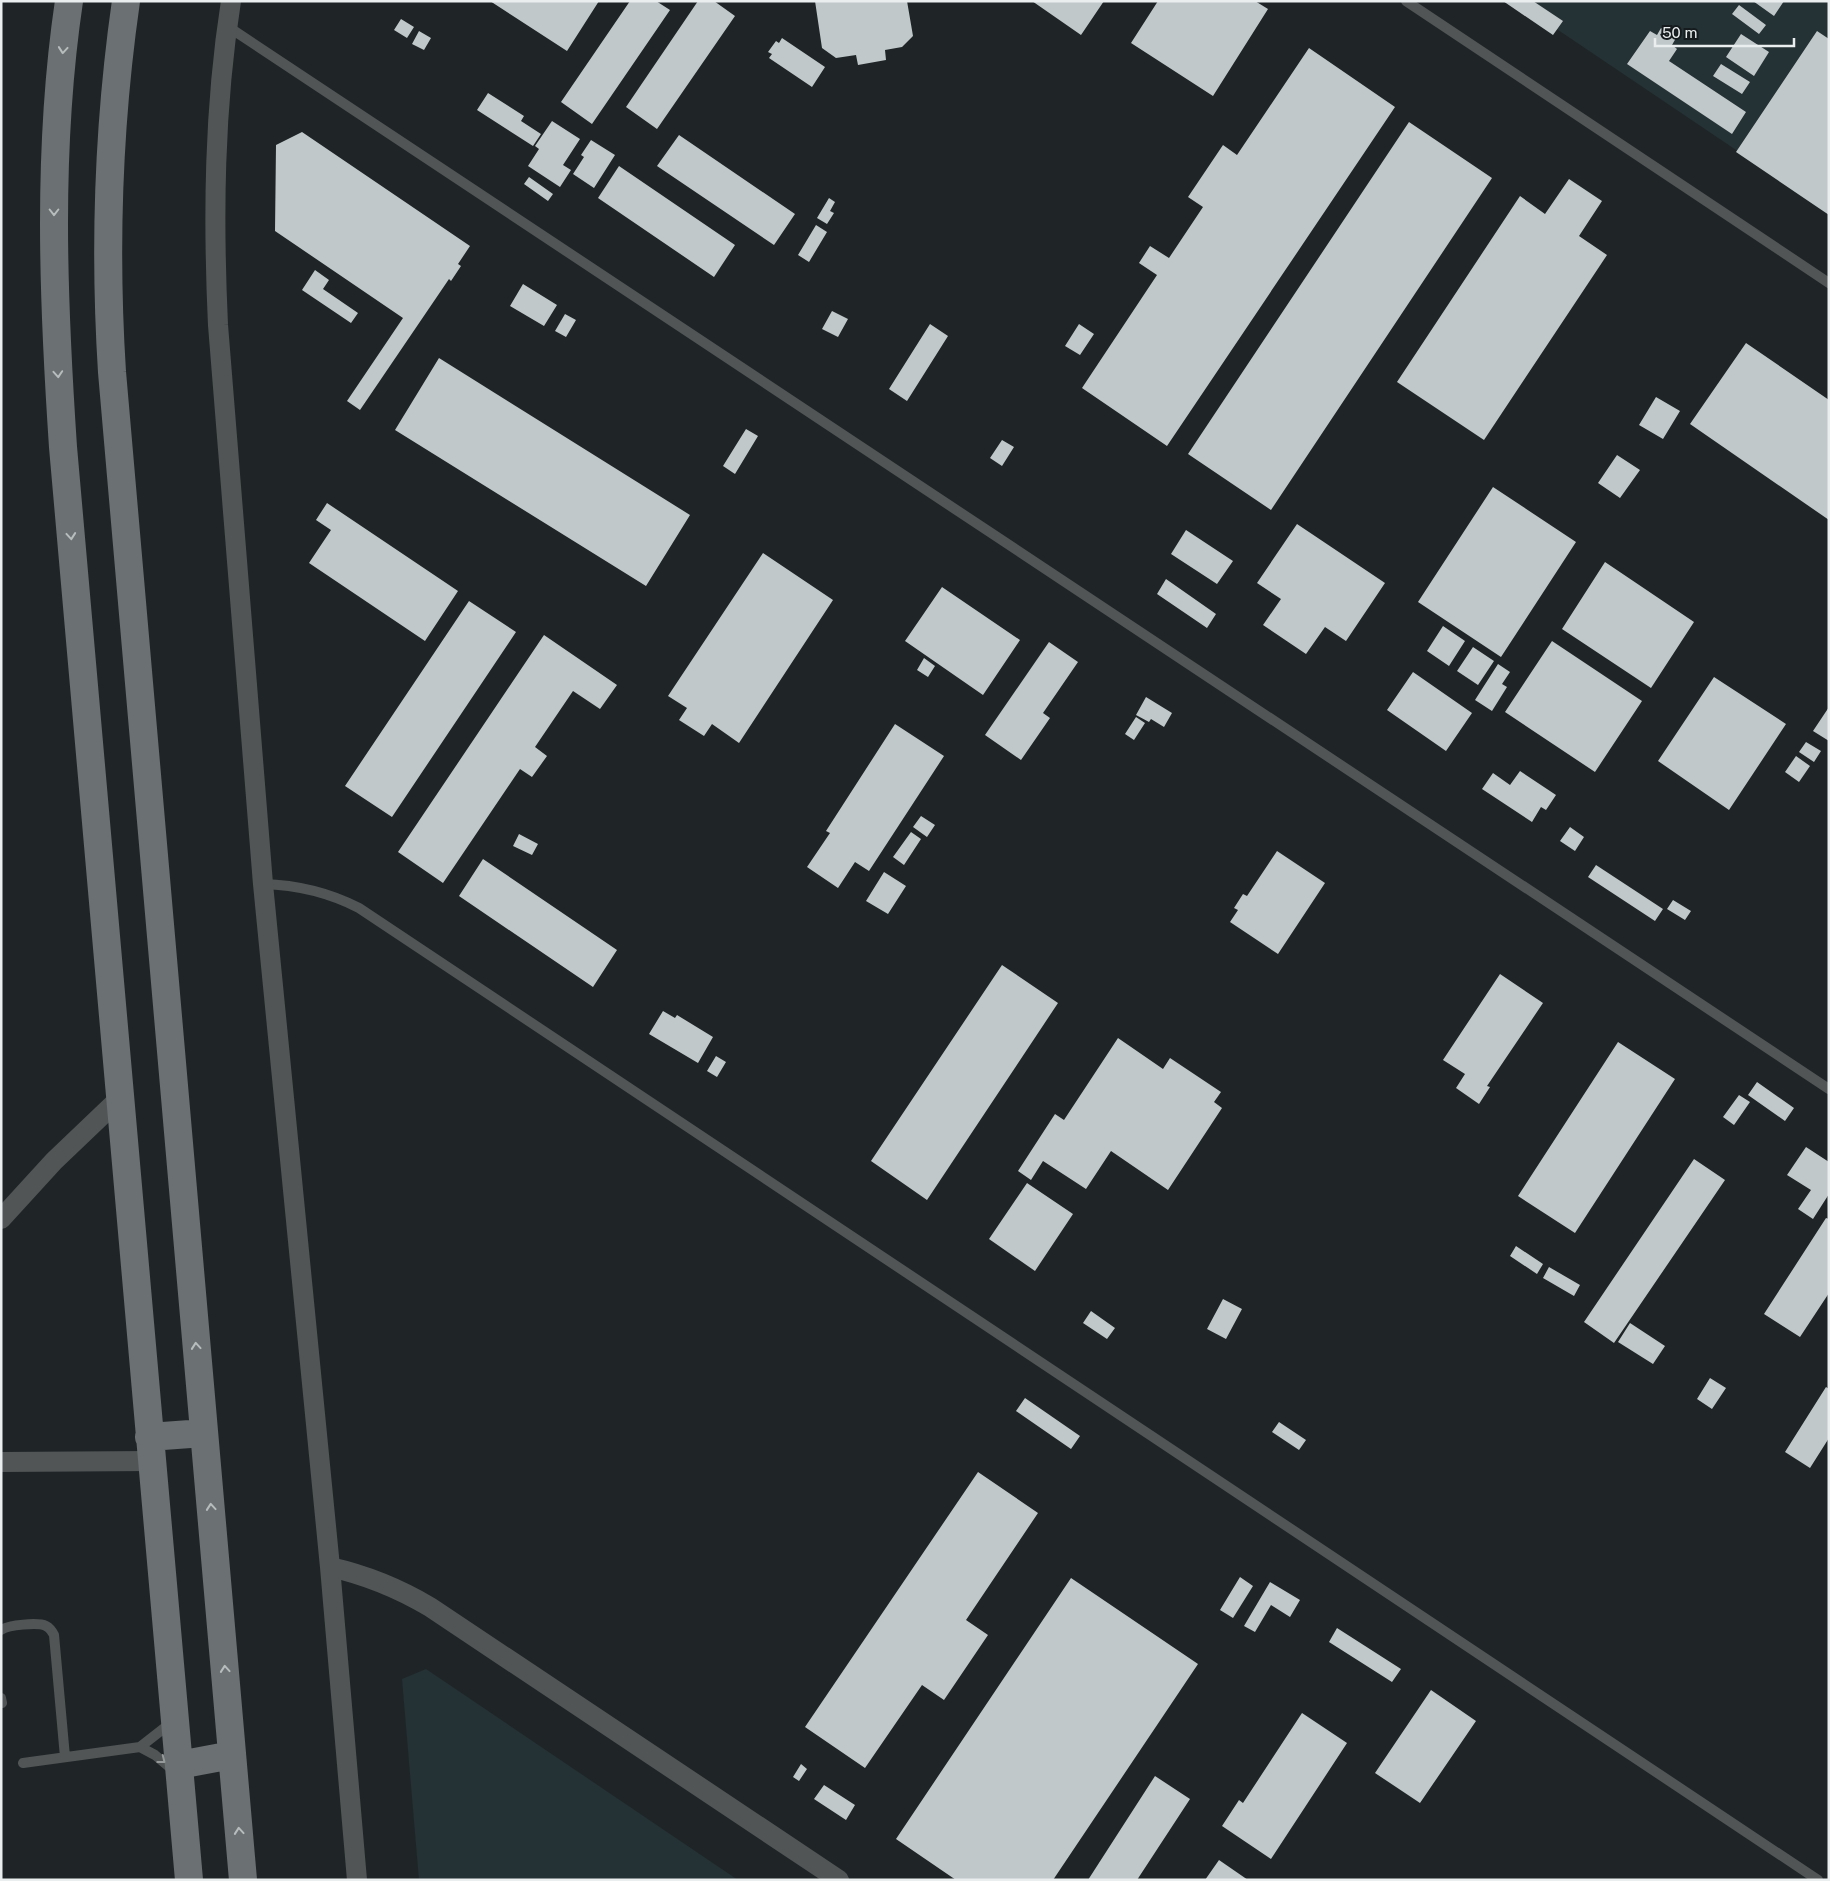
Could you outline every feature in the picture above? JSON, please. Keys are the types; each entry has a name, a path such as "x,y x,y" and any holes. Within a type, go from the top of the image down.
{"street":[{"path":"69,1 64,33 56,127 54,216 57,367 189,1880"},
{"path":"126,1 112,115 107,244 108,308 243,1880"},
{"path":"231,1 227,26 217,148 215,251 218,326 263,884 330,1567 357,1880"},
{"path":"1,1219 54,1161 120,1098"},
{"path":"1,1462 150,1449 204,1433"},
{"path":"330,1567 372,1578 412,1596 430,1607 839,1880"},
{"path":"180,1772 232,1755"}],"lane":[{"path":"1406,1 1829,283"},
{"path":"227,26 1829,1090"},
{"path":"263,884 283,884 316,890 341,898 359,908 1818,1880"},
{"path":"1,1630 10,1626 38,1624 45,1625 54,1635 65,1757"},
{"path":"1,1698 2,1703"},
{"path":"23,1763 140,1747 175,1720"},
{"path":"140,1747 180,1772"}],"shaded area":[{"path":"1515,1 1829,1 1829,213 1739,152"},
{"path":"426,1669 738,1880 419,1880 402,1679"}],"building":[{"path":"490,1 599,1 567,51"},
{"path":"630,1 656,1 670,10 592,124 561,102"},
{"path":"698,1 714,1 735,16 657,129 626,107"},
{"path":"815,1 907,1 913,36 902,47 885,50 886,60 858,65 856,55 836,58 822,48"},
{"path":"1032,1 1104,1 1081,35"},
{"path":"1158,1 1255,1 1268,9 1213,96 1131,43"},
{"path":"1503,1 1533,1 1563,21 1553,35"},
{"path":"1753,1 1784,1 1774,16"},
{"path":"1739,5 1766,25 1759,34 1732,14"},
{"path":"401,19 414,27 407,38 394,30"},
{"path":"1661,28 1676,38 1672,45 1677,49 1669,61 1746,112 1732,134 1627,64 1650,31 1657,35"},
{"path":"419,31 431,38 424,50 412,44"},
{"path":"1817,31 1829,39 1829,215 1736,152"},
{"path":"1741,34 1769,52 1754,76 1726,57"},
{"path":"782,38 825,67 812,87 769,58 772,54 768,52 776,41 779,43"},
{"path":"1309,48 1395,107 1167,446 1082,388 1157,275 1139,263 1150,246 1169,258 1203,207 1188,197 1223,145 1237,155"},
{"path":"1721,64 1750,82 1742,94 1713,76"},
{"path":"488,93 524,116 521,121 541,134 533,146 477,110"},
{"path":"552,121 580,139 563,165 571,170 560,187 528,166 539,149 535,146"},
{"path":"1409,122 1492,178 1271,510 1188,454"},
{"path":"302,132 470,246 458,264 461,266 451,281 449,279 360,410 347,401 403,318 275,231 276,145"},
{"path":"679,135 795,214 774,245 657,166"},
{"path":"591,140 615,155 594,188 573,174 584,157 581,155"},
{"path":"619,166 735,245 714,277 598,198"},
{"path":"529,177 553,194 548,201 524,184"},
{"path":"1569,179 1602,201 1579,236 1607,255 1484,440 1397,382 1520,196 1545,214"},
{"path":"829,198 835,202 830,211 834,213 827,224 817,218"},
{"path":"816,225 827,232 809,262 798,255"},
{"path":"315,270 329,280 323,289 358,313 351,323 302,290"},
{"path":"523,284 557,305 544,326 510,306"},
{"path":"832,311 848,319 838,337 822,329"},
{"path":"565,314 576,320 566,337 555,331"},
{"path":"930,324 948,336 907,401 889,389"},
{"path":"1079,324 1094,334 1080,355 1065,346"},
{"path":"1746,343 1829,400 1829,520 1690,424"},
{"path":"439,358 690,515 646,586 395,430"},
{"path":"1656,397 1680,411 1663,439 1639,425"},
{"path":"746,429 758,436 735,474 723,466"},
{"path":"1002,440 1014,447 1002,466 990,458"},
{"path":"1617,455 1640,470 1620,498 1598,483"},
{"path":"1493,487 1576,542 1501,657 1418,602"},
{"path":"327,503 458,591 425,641 309,563 331,530 316,520"},
{"path":"1297,524 1385,583 1346,641 1325,627 1306,654 1263,625 1281,599 1257,583"},
{"path":"1186,530 1233,561 1217,584 1171,554"},
{"path":"763,553 833,600 739,743 712,724 704,736 679,720 687,708 668,696"},
{"path":"1605,562 1694,622 1651,688 1562,629"},
{"path":"1166,579 1216,614 1207,628 1157,594"},
{"path":"942,587 1020,640 983,695 905,641"},
{"path":"469,601 516,632 392,817 345,786"},
{"path":"1443,626 1465,641 1449,666 1427,651"},
{"path":"544,635 617,685 600,709 573,691 535,747 547,756 532,777 520,769 443,883 398,852"},
{"path":"1552,641 1642,701 1595,772 1505,712"},
{"path":"1049,642 1078,662 1043,713 1050,718 1021,760 985,735"},
{"path":"1473,647 1494,661 1478,685 1457,671"},
{"path":"924,658 935,666 928,677 917,670"},
{"path":"1498,664 1510,672 1502,684 1507,687 1492,711 1475,700"},
{"path":"1413,672 1472,713 1446,751 1387,710"},
{"path":"1714,677 1786,724 1729,810 1658,761"},
{"path":"1146,697 1172,713 1164,727 1151,719 1149,722 1136,715"},
{"path":"1829,707 1829,741 1813,731"},
{"path":"1136,717 1145,723 1134,740 1125,734"},
{"path":"895,724 944,756 869,871 855,862 838,888 807,867 830,833 826,831"},
{"path":"1806,742 1821,751 1814,762 1799,752"},
{"path":"1796,756 1810,766 1799,782 1785,772"},
{"path":"1520,771 1556,795 1546,810 1541,807 1532,822 1482,789 1493,773 1510,785"},
{"path":"921,816 935,825 927,837 913,827"},
{"path":"1570,827 1584,837 1575,851 1560,841"},
{"path":"911,832 921,839 904,865 893,857"},
{"path":"519,834 538,844 532,855 513,846"},
{"path":"1277,851 1325,883 1278,954 1230,922 1238,910 1234,908 1243,894 1247,896"},
{"path":"483,859 617,950 593,987 459,896"},
{"path":"1596,865 1663,909 1655,921 1588,877"},
{"path":"884,872 906,886 888,914 866,901"},
{"path":"1673,900 1691,911 1685,920 1667,909"},
{"path":"1002,965 1058,1003 927,1200 871,1161"},
{"path":"1500,974 1543,1003 1487,1086 1490,1087 1479,1104 1456,1088 1465,1074 1443,1060"},
{"path":"663,1011 675,1018 677,1015 713,1037 698,1063 649,1034"},
{"path":"1118,1038 1163,1069 1170,1058 1221,1092 1214,1102 1222,1108 1168,1190 1111,1151 1086,1189 1043,1161 1031,1180 1018,1171 1055,1114 1064,1120"},
{"path":"1618,1042 1675,1079 1575,1233 1518,1196"},
{"path":"716,1056 726,1062 717,1077 707,1071"},
{"path":"1757,1082 1794,1108 1785,1121 1748,1095"},
{"path":"1739,1095 1750,1102 1734,1125 1723,1117"},
{"path":"1806,1147 1829,1162 1829,1194 1813,1219 1798,1209 1811,1190 1787,1175"},
{"path":"1694,1159 1725,1180 1614,1343 1584,1322"},
{"path":"1027,1183 1073,1214 1035,1271 989,1239"},
{"path":"1826,1218 1829,1219 1829,1293 1800,1337 1764,1314"},
{"path":"1516,1246 1543,1264 1537,1274 1510,1256"},
{"path":"1549,1267 1580,1285 1574,1296 1543,1278"},
{"path":"1223,1299 1242,1309 1226,1339 1207,1329"},
{"path":"1091,1311 1115,1328 1107,1339 1083,1323"},
{"path":"1630,1323 1665,1346 1653,1364 1618,1342"},
{"path":"1710,1378 1726,1388 1712,1409 1697,1399"},
{"path":"1826,1387 1829,1389 1829,1438 1810,1468 1785,1452"},
{"path":"1025,1398 1080,1436 1071,1449 1016,1411"},
{"path":"1279,1422 1306,1440 1299,1450 1272,1432"},
{"path":"978,1472 1038,1513 966,1620 988,1635 944,1700 922,1685 865,1768 805,1727"},
{"path":"1240,1577 1253,1586 1233,1618 1220,1610"},
{"path":"1071,1578 1198,1664 1053,1880 956,1880 896,1839"},
{"path":"1270,1582 1300,1600 1290,1617 1271,1605 1255,1632 1244,1626"},
{"path":"1337,1628 1401,1669 1392,1682 1329,1642"},
{"path":"1431,1690 1476,1721 1420,1803 1375,1773"},
{"path":"1302,1713 1347,1743 1271,1859 1222,1826 1239,1800 1243,1803"},
{"path":"801,1764 807,1769 799,1781 793,1777"},
{"path":"1155,1776 1190,1799 1137,1880 1088,1880"},
{"path":"824,1785 855,1805 846,1820 814,1799"},
{"path":"1219,1860 1248,1880 1205,1880"}]}
